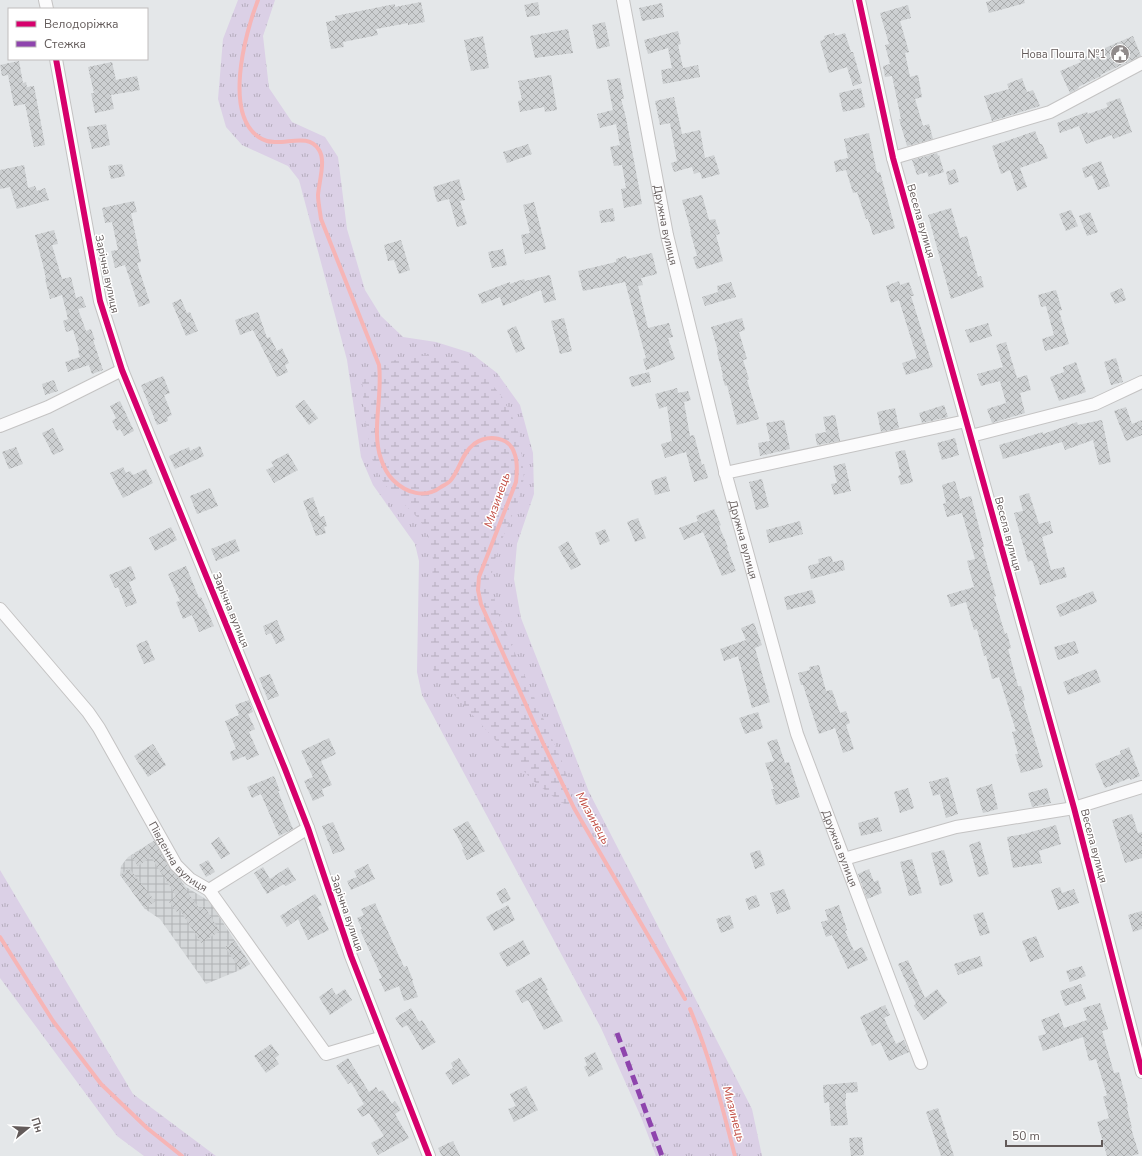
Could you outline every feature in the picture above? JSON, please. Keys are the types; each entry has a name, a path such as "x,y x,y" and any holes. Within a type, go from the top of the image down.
{"street":[{"name":"Дружна вулиця","path":"623,0 667,235 725,473 797,734 921,1063"},
{"name":"Весела вулиця","path":"859,0 893,158 1074,808 1142,1072"},
{"name":"Зарічна вулиця","path":"56,60 100,301 122,370 308,828 351,956 429,1156"},
{"path":"893,158 1050,112 1142,63"},
{"path":"0,426 48,407 122,370"},
{"path":"971,436 1095,404 1142,382"},
{"path":"725,473 966,421"},
{"name":"Південна вулиця","path":"0,609 88,712 99,728 176,865 190,879 209,890 326,1054 383,1037"},
{"path":"844,859 956,827 1074,808 1142,787"},
{"path":"209,890 308,828"}],"shaded area":[{"path":"155,840 186,887 209,901 250,964 240,970 206,984 160,919 145,909 120,875 121,866 128,857"}],"green space":[{"path":"238,0 275,0 263,36 269,88 292,122 325,137 338,157 347,229 365,290 381,316 403,337 436,342 471,353 497,373 520,405 533,453 534,494 517,544 514,579 521,618 589,792 752,1109 762,1156 656,1156 641,1117 601,1028 422,695 417,672 419,561 415,544 373,485 361,457 347,360 299,180 288,166 242,145 226,127 218,99 223,39"},
{"path":"433,354 463,363 484,374 502,397 512,416 520,437 524,478 518,502 494,562 490,584 501,621 564,766 574,808 560,802 531,779 435,674 429,660 433,559 427,531 417,517 384,484 372,459 364,412 362,378 367,371 379,365 402,358"},
{"path":"0,870 133,1094 216,1156 144,1156 117,1136 0,978"}],"building":[{"path":"993,0 1024,0 1025,3 989,13 986,2"},
{"path":"421,2 425,22 408,25 408,23 376,29 378,35 343,42 344,47 331,49 326,22 336,20 335,16 395,4 395,7"},
{"path":"538,2 540,15 527,17 524,5"},
{"path":"662,3 664,17 642,21 639,8"},
{"path":"908,5 911,18 900,21 909,52 905,53 910,77 918,75 922,97 915,99 923,126 929,124 933,139 907,146 899,119 901,119 892,76 885,77 883,66 890,64 885,45 889,44 880,13"},
{"path":"605,22 610,46 597,49 592,25"},
{"path":"568,29 573,53 535,58 530,36"},
{"path":"678,31 681,44 678,45 683,68 698,65 700,77 663,84 661,70 672,68 668,48 648,54 644,40"},
{"path":"834,33 835,36 845,33 851,52 853,52 862,83 853,86 847,67 829,73 820,41 825,39 824,36"},
{"path":"483,36 489,68 471,71 464,40"},
{"path":"1133,36 1141,56 1100,75 1101,76 1078,87 1079,88 1070,93 1060,71 1081,62 1079,59"},
{"path":"19,61 23,83 26,82 27,87 34,86 45,145 34,147 25,104 14,106 8,75 2,76 0,65"},
{"path":"112,62 116,80 137,76 140,90 111,95 114,109 95,113 91,93 94,93 88,67"},
{"path":"551,75 557,110 545,112 544,107 520,112 518,101 522,100 518,81"},
{"path":"620,78 624,99 621,99 642,204 624,208 621,189 626,188 622,165 614,166 610,147 620,145 616,124 600,128 597,114 613,110 607,80"},
{"path":"1022,78 1027,92 1033,90 1040,106 992,121 984,96 1009,89 1007,84"},
{"path":"861,88 865,107 843,112 839,93"},
{"path":"674,97 682,134 700,130 705,158 714,155 720,174 702,179 700,172 694,174 692,167 674,172 671,163 677,161 670,123 660,125 655,101"},
{"path":"1120,98 1132,132 1113,139 1112,135 1086,144 1079,126 1060,133 1057,123 1087,112 1088,114 1108,107 1106,103"},
{"path":"106,124 110,145 92,149 87,127"},
{"path":"1035,131 1048,158 1020,168 1027,187 1017,191 1010,170 1001,174 992,146"},
{"path":"869,133 877,173 880,172 895,228 873,235 857,192 853,193 846,170 836,172 834,161 848,158 844,139"},
{"path":"528,144 532,154 507,163 503,152"},
{"path":"937,153 944,172 929,177 927,172 917,175 912,160"},
{"path":"1101,161 1110,186 1098,190 1092,175 1085,178 1082,168"},
{"path":"122,164 125,176 111,179 108,166"},
{"path":"24,165 28,188 35,186 37,191 45,188 49,200 17,209 10,187 0,189 0,170"},
{"path":"955,169 959,182 949,185 946,172"},
{"path":"459,179 465,200 460,201 467,224 457,227 449,199 437,202 433,187"},
{"path":"702,195 709,220 715,219 720,234 716,235 723,261 697,269 693,257 697,256 682,200"},
{"path":"134,201 137,212 131,213 141,262 137,263 150,303 139,307 125,265 115,268 111,251 118,250 112,222 105,223 102,208"},
{"path":"534,202 546,249 525,254 521,235 530,233 523,205"},
{"path":"613,208 615,221 601,223 599,211"},
{"path":"951,208 960,238 967,236 978,277 981,276 984,287 951,299 928,215"},
{"path":"1071,210 1078,226 1066,231 1059,214"},
{"path":"1090,212 1098,232 1087,236 1079,216"},
{"path":"54,230 58,244 52,245 62,279 71,277 76,298 82,296 86,307 78,309 86,331 91,329 103,370 92,374 89,365 68,372 65,362 80,357 79,350 73,330 66,332 63,321 68,319 62,295 50,299 35,235"},
{"path":"401,240 410,270 399,274 394,260 388,261 384,245"},
{"path":"503,249 507,265 492,268 488,252"},
{"path":"652,253 657,274 641,278 643,285 638,286 648,328 669,323 673,337 668,338 675,359 646,370 643,359 646,358 625,282 583,291 578,271 616,262 616,259 626,256 627,259"},
{"path":"550,275 556,300 544,303 541,290 503,306 500,297 482,304 478,294 510,282 510,284 524,279 525,281"},
{"path":"899,281 900,285 909,282 914,296 911,296 933,367 906,375 902,363 917,358 899,300 891,303 886,286"},
{"path":"731,282 736,297 705,306 702,297 718,292 717,286"},
{"path":"1122,288 1126,300 1115,304 1110,293"},
{"path":"1056,290 1062,310 1059,311 1069,344 1045,351 1042,339 1054,335 1046,306 1041,307 1038,295"},
{"path":"181,299 187,313 190,312 198,331 186,336 172,303"},
{"path":"258,312 267,338 270,337 277,351 282,348 289,363 285,365 288,372 277,377 253,330 240,335 235,320"},
{"path":"564,318 572,351 560,354 551,321"},
{"path":"742,318 745,330 739,332 747,359 743,360 749,379 747,380 759,419 737,425 727,385 725,386 722,375 718,351 711,327"},
{"path":"988,323 992,336 970,343 965,330"},
{"path":"516,326 525,349 516,353 507,330"},
{"path":"1006,342 1017,378 1027,375 1031,390 1020,393 1025,413 992,423 987,409 1006,403 1000,381 981,386 977,374 1003,367 996,345"},
{"path":"1116,358 1123,382 1111,385 1104,362"},
{"path":"1076,362 1086,392 1059,401 1050,377 1064,372 1063,367"},
{"path":"649,372 651,382 632,387 629,377"},
{"path":"163,376 170,393 164,395 172,415 167,417 168,421 157,425 141,385"},
{"path":"54,380 58,391 45,395 42,384"},
{"path":"677,388 678,393 688,391 691,400 684,402 690,436 694,435 702,465 704,464 708,478 694,482 686,452 665,458 661,444 672,441 667,406 659,409 655,394"},
{"path":"304,400 318,418 309,425 295,406"},
{"path":"120,401 134,431 124,436 120,429 117,431 112,421 116,418 110,406"},
{"path":"944,405 948,417 922,423 919,413"},
{"path":"1126,407 1132,424 1142,420 1142,435 1126,441 1114,411"},
{"path":"895,408 899,428 881,432 877,412"},
{"path":"835,415 840,441 817,445 815,434 826,432 823,417"},
{"path":"784,420 790,449 760,456 758,443 770,441 766,423"},
{"path":"1102,420 1111,462 1099,465 1093,440 1065,450 1062,442 1003,459 999,445 1043,432 1043,434 1077,422 1078,425"},
{"path":"53,428 64,450 53,455 42,433"},
{"path":"955,438 959,455 942,460 937,443"},
{"path":"200,446 204,456 175,469 169,456 189,447 190,451"},
{"path":"16,447 23,464 9,469 2,452"},
{"path":"905,450 913,482 901,485 898,476 901,475 895,452"},
{"path":"288,453 298,470 274,483 266,470 274,466 271,462"},
{"path":"845,463 851,491 834,495 831,484 837,483 833,466"},
{"path":"123,467 126,473 130,471 133,475 146,469 153,483 123,498 110,473"},
{"path":"666,476 670,491 655,495 651,481"},
{"path":"762,479 769,507 756,510 749,482"},
{"path":"955,481 960,499 971,496 984,547 982,547 996,596 994,597 1005,634 1007,633 1011,648 1008,649 1018,686 1021,686 1025,700 1023,701 1043,767 1021,773 1015,754 1018,754 1012,732 1016,731 999,677 992,679 986,655 984,656 977,629 974,630 966,602 951,607 947,595 974,587 967,561 975,559 962,513 947,517 943,504 946,503 942,485"},
{"path":"210,488 218,506 197,514 190,496"},
{"path":"1029,493 1039,524 1050,521 1053,533 1042,537 1051,570 1064,567 1067,577 1040,585 1032,560 1028,562 1014,513 1023,511 1019,496"},
{"path":"313,497 320,517 324,516 327,526 324,527 326,533 316,536 303,501"},
{"path":"714,509 721,525 719,526 736,571 722,576 703,532 684,540 679,528 698,521 696,516"},
{"path":"638,518 646,538 635,542 627,522"},
{"path":"800,521 803,534 769,543 766,530"},
{"path":"171,527 177,540 155,551 149,538"},
{"path":"605,529 610,541 600,545 595,533"},
{"path":"235,539 240,551 216,561 211,549"},
{"path":"568,541 581,565 571,570 558,547"},
{"path":"831,556 833,562 843,560 845,570 811,579 808,566 819,563 818,559"},
{"path":"131,566 136,579 129,582 137,603 126,607 118,587 115,588 109,575"},
{"path":"186,566 199,598 201,597 214,626 199,632 192,615 183,619 176,602 180,601 168,574"},
{"path":"812,590 816,603 787,610 784,597"},
{"path":"1093,591 1097,602 1060,617 1056,606"},
{"path":"277,620 285,640 276,644 271,633 266,635 263,626"},
{"path":"754,623 762,645 755,648 770,702 752,708 738,656 724,661 720,649 746,640 741,628"},
{"path":"147,640 155,660 144,664 136,645"},
{"path":"1075,641 1079,653 1058,660 1054,647"},
{"path":"819,665 826,691 832,690 840,713 846,711 850,723 846,725 854,749 843,753 835,728 819,734 803,685 801,685 798,673 810,670 809,667"},
{"path":"1096,669 1101,682 1068,695 1063,682"},
{"path":"270,674 279,696 268,700 259,678"},
{"path":"249,700 253,712 248,714 255,729 249,732 259,755 247,760 245,756 233,761 230,752 236,749 225,721 239,715 235,705"},
{"path":"758,712 763,728 745,734 739,718"},
{"path":"329,738 336,754 321,761 332,785 322,789 324,796 313,801 304,781 313,777 301,751"},
{"path":"777,739 785,763 789,762 800,797 776,805 771,789 774,789 765,763 774,761 767,742"},
{"path":"153,744 166,765 148,777 134,756"},
{"path":"1129,747 1140,776 1130,780 1130,778 1105,788 1095,764 1121,754 1120,751"},
{"path":"274,776 280,791 278,791 293,829 279,836 261,794 252,798 247,787"},
{"path":"948,777 958,814 946,818 940,794 933,796 929,782"},
{"path":"992,784 998,809 983,813 976,789"},
{"path":"908,788 914,808 900,813 894,792"},
{"path":"1047,788 1051,803 1032,807 1028,793"},
{"path":"1132,814 1138,833 1142,832 1142,858 1125,863 1112,820"},
{"path":"878,817 882,831 861,836 858,823"},
{"path":"468,821 485,851 467,860 462,850 464,849 453,829"},
{"path":"333,822 345,850 333,854 322,826"},
{"path":"1056,825 1061,844 1039,851 1042,863 1013,868 1007,837"},
{"path":"219,837 230,854 221,859 211,843"},
{"path":"154,841 170,869 180,879 182,882 181,883 200,909 204,906 220,931 201,943 180,910 177,912 169,902 176,896 151,857 138,866 131,856"},
{"path":"980,841 989,874 978,877 969,845"},
{"path":"760,850 765,865 755,869 750,853"},
{"path":"944,850 953,882 940,886 931,853"},
{"path":"912,859 922,893 909,896 900,862"},
{"path":"208,860 215,872 206,877 199,865"},
{"path":"368,864 375,879 351,890 347,881 357,877 354,871"},
{"path":"263,867 270,879 288,867 296,880 286,886 284,884 267,894 254,873"},
{"path":"129,868 155,901 145,909 120,875"},
{"path":"869,869 874,882 878,880 882,893 867,899 858,874"},
{"path":"1060,887 1062,893 1074,889 1079,903 1058,910 1051,890"},
{"path":"505,888 511,899 502,904 496,893"},
{"path":"784,889 791,909 777,914 770,893"},
{"path":"315,894 322,905 318,907 329,930 308,940 298,919 287,927 280,916"},
{"path":"756,895 760,906 749,910 745,899"},
{"path":"375,903 404,967 407,966 418,997 404,1001 399,986 385,992 379,979 382,978 360,930 362,929 357,918 364,915 361,909"},
{"path":"508,905 515,920 494,931 486,917"},
{"path":"839,905 847,930 845,931 854,951 862,947 868,960 848,969 832,935 826,937 821,922 828,920 825,910"},
{"path":"1142,911 1142,929 1133,932 1128,915"},
{"path":"983,912 990,933 980,936 973,915"},
{"path":"730,915 734,928 721,933 716,919"},
{"path":"1036,936 1044,957 1030,962 1022,941"},
{"path":"523,940 530,954 507,967 499,953"},
{"path":"235,941 250,964 240,970 225,947"},
{"path":"980,956 983,966 958,975 954,964"},
{"path":"908,960 925,998 937,989 947,1003 924,1020 914,1006 916,1004 898,964"},
{"path":"1082,966 1086,976 1070,982 1066,971"},
{"path":"541,977 548,990 546,991 563,1021 544,1030 528,1000 522,1003 515,991"},
{"path":"1081,984 1086,999 1065,1006 1060,991"},
{"path":"332,988 336,995 345,989 352,1000 330,1015 319,997"},
{"path":"1100,1003 1108,1029 1102,1031 1114,1073 1119,1072 1128,1107 1131,1128 1139,1154 1130,1156 1107,1156 1097,1122 1109,1118 1103,1097 1107,1095 1096,1059 1089,1061 1083,1037 1043,1051 1038,1036 1046,1034 1041,1020 1059,1013 1064,1028 1087,1020 1083,1008"},
{"path":"885,1005 890,1015 884,1018 896,1044 904,1040 909,1052 889,1061 880,1042 872,1046 860,1017"},
{"path":"411,1008 419,1022 422,1020 436,1042 422,1050 407,1025 402,1028 395,1018"},
{"path":"271,1044 279,1055 275,1058 279,1064 266,1073 254,1056"},
{"path":"595,1052 603,1069 589,1077 584,1067 587,1065 584,1058"},
{"path":"348,1058 369,1092 376,1087 379,1092 383,1090 392,1104 395,1101 401,1110 395,1114 409,1138 378,1155 371,1143 384,1136 369,1113 362,1117 357,1109 364,1104 351,1082 348,1084 336,1066"},
{"path":"459,1058 470,1075 453,1085 445,1073 453,1068 451,1063"},
{"path":"857,1082 858,1092 846,1093 845,1100 848,1125 831,1126 829,1102 824,1103 823,1085"},
{"path":"526,1086 538,1110 514,1122 508,1109 516,1106 510,1094"},
{"path":"938,1108 954,1156 941,1156 926,1112"},
{"path":"862,1137 864,1155 851,1156 849,1138"},
{"path":"453,1141 460,1156 442,1156 438,1148"}],"waterway":[{"name":"Мизинець","path":"258,0 243,53 240,74 240,94 243,113 250,128 262,139 269,142 300,140 308,141 314,144 321,154 322,171 318,195 321,219 379,365 380,388 377,437 378,448 383,464 391,478 398,485 416,493 429,493 435,491 450,481 464,456 474,444 492,438 504,441 512,449 517,462 516,482 479,577 478,590 481,604 543,743 574,808 685,999"},
{"path":"0,937 53,1021 101,1084 147,1128 182,1156"},
{"name":"Мизинець","path":"690,1009 710,1063 735,1156"}],"marked path":[{"path":"617,1033 662,1156"}],"cycle path":[{"path":"859,0 893,158 1074,808 1142,1072"},
{"path":"56,60 100,301 122,370 285,769 308,828 351,956 429,1156"}],"place":[{"name":"Нова Пошта №1","path":"1120,54"}]}
